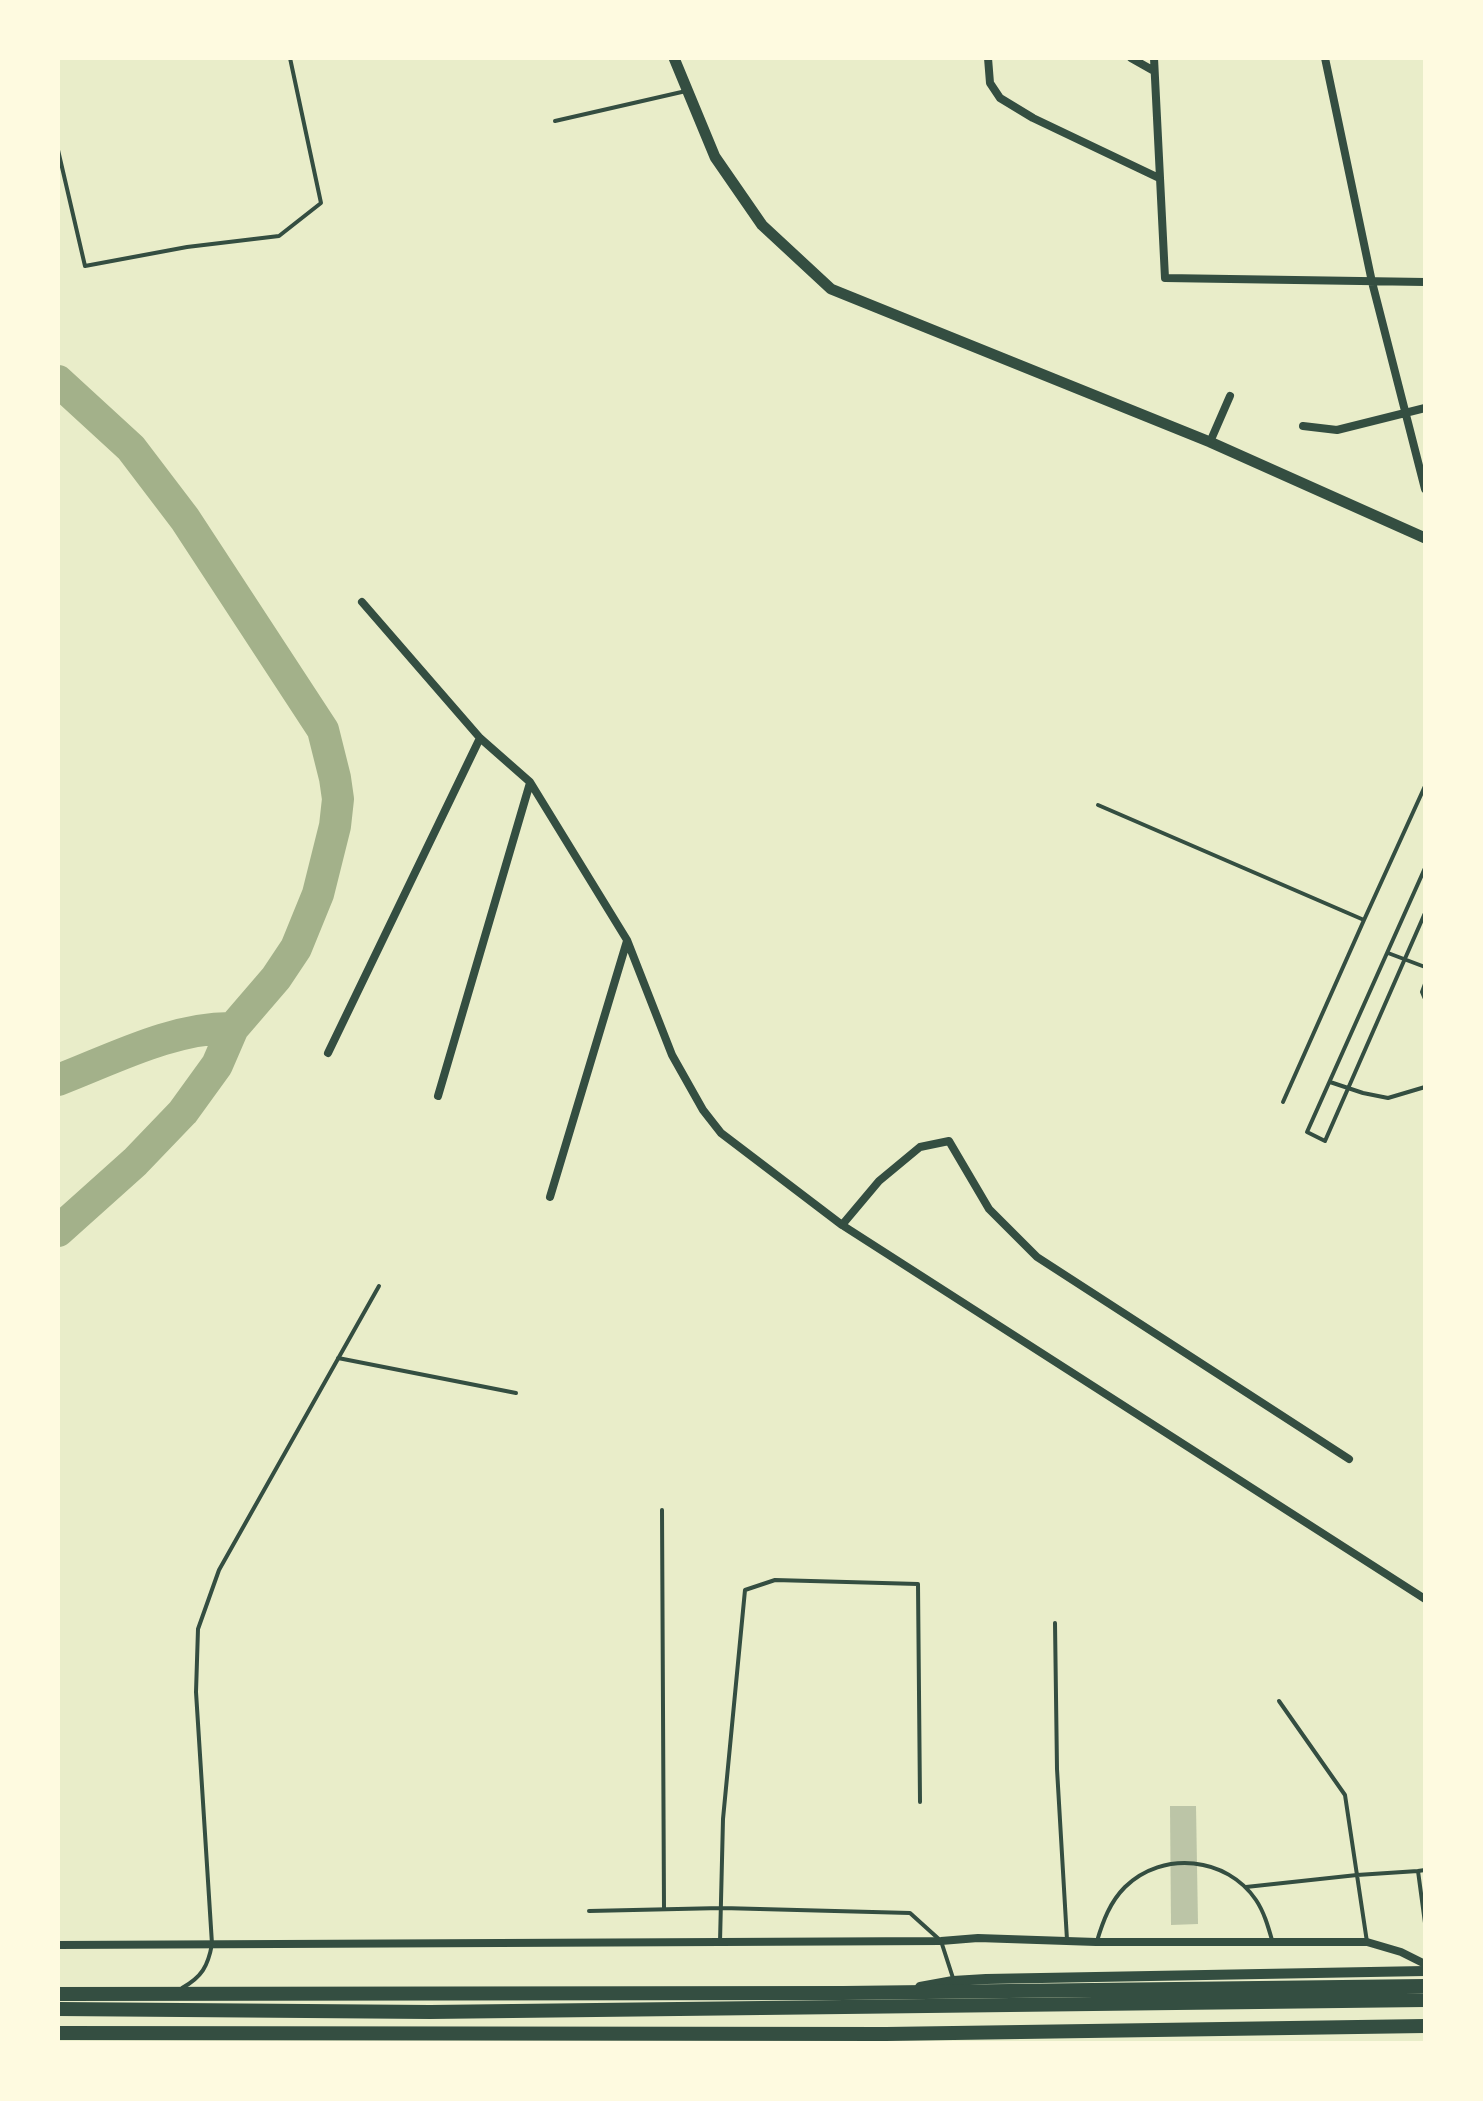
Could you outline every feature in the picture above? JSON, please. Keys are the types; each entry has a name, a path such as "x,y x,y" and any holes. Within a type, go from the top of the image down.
{"highway":[{"path":"58,1992 896,1993 1425,1986"},
{"path":"58,2009 430,2012 1425,2000"},
{"path":"58,2033 886,2034 1425,2026"}],"main road":[{"path":"674,58 715,157 762,225 831,289 1210,442 1425,538"}],"street":[{"path":"988,58 990,83 1000,98 1033,118 1159,178"},
{"path":"1131,58 1154,71"},
{"path":"1154,58 1165,278 1425,282"},
{"path":"1325,58 1372,282 1425,489"},
{"path":"1210,442 1230,396"},
{"path":"1303,426 1337,430 1425,408"},
{"path":"362,602 480,738 530,782 627,940 672,1055 703,1110 721,1133 842,1225 1425,1599"},
{"path":"328,1053 480,738"},
{"path":"438,1096 530,782"},
{"path":"550,1197 627,940"},
{"path":"842,1225 879,1181 920,1147 949,1141 989,1209 1037,1257 1349,1459"},
{"path":"58,1945 941,1941 978,1938 1096,1942 1367,1942 1401,1952 1425,1964"},
{"path":"896,1993 953,1981 1425,1971"}],"lane":[{"path":"58,150 85,266 187,247 279,236 321,203 290,58"},
{"path":"555,121 686,91"},
{"path":"1283,1102 1425,786"},
{"path":"1098,805 1364,920"},
{"path":"1425,868 1307,1132 1325,1141 1425,913"},
{"path":"1388,953 1425,967"},
{"path":"1425,984 1422,992 1425,999"},
{"path":"1330,1082 1388,1098 1425,1087"},
{"path":"58,1992 178,1989 197,1980 208,1965 212,1944 196,1692 198,1629 219,1570 379,1286"},
{"path":"338,1358 516,1393"},
{"path":"662,1510 664,1909"},
{"path":"721,1942 723,1819 745,1590 775,1580 918,1584 920,1802"},
{"path":"1055,1623 1057,1769 1067,1940"},
{"path":"1279,1701 1345,1795 1367,1942"},
{"path":"1096,1942 1107,1911 1137,1877 1165,1865 1195,1863 1223,1871 1246,1887 1262,1911 1272,1943"},
{"path":"1246,1887 1425,1870"},
{"path":"1418,1871 1425,1923"},
{"path":"589,1911 722,1908 910,1913 941,1941 953,1981"}],"building":[{"path":"1170,1806 1196,1806 1198,1924 1171,1925"}],"waterway":[{"path":"58,381 131,448 185,519 323,730 338,799 335,826 318,894 296,948 276,978 233,1028 217,1065 183,1112 135,1162 58,1231"},
{"path":"58,1080 166,1038 233,1028"}]}
